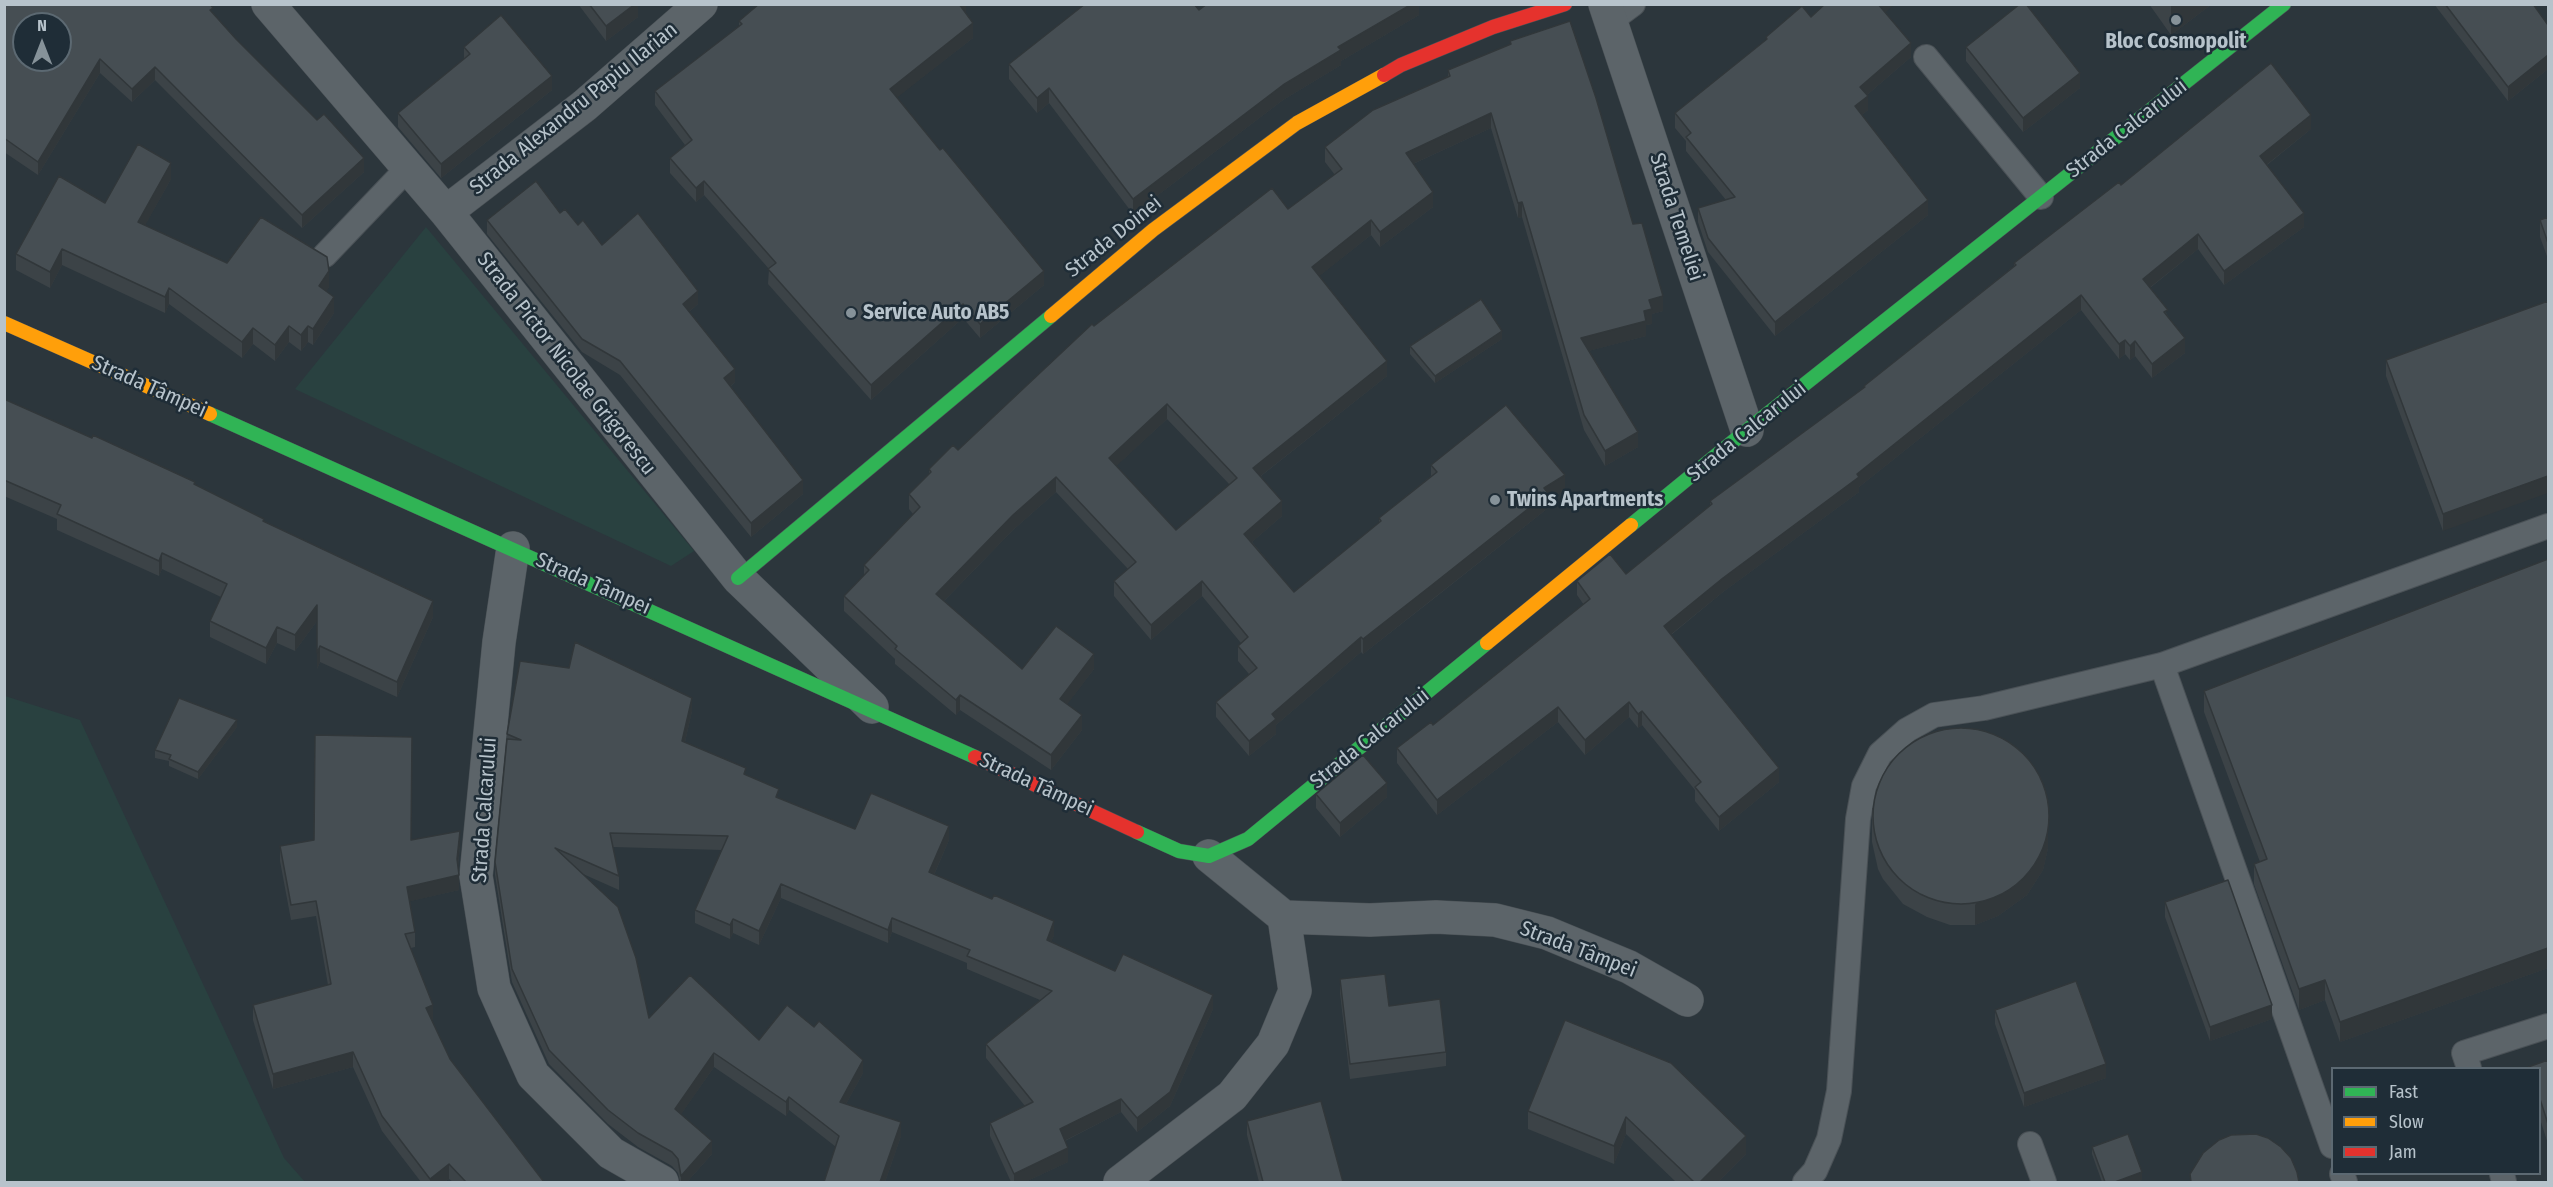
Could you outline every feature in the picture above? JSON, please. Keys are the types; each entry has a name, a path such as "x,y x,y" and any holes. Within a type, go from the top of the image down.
{"street":[{"name":"Strada Pictor Nicolae Grigorescu","path":"268,4 446,212 738,578 876,711"},
{"name":"Strada Alexandru Papiu Ilarian","path":"446,212 584,106 701,4"},
{"name":"Strada Doinei","path":"738,578 1154,230 1297,123 1401,65 1493,27 1564,4"},
{"name":"Strada Calcarului","path":"1194,854 1248,839 1747,430 2284,4"},
{"name":"Strada Temeliei","path":"1616,10 1747,430"},
{"name":"Strada Tâmpei","path":"4,323 513,548 1194,854"},
{"name":"Strada Calcarului","path":"513,548 499,642 476,876 494,988 533,1075 611,1153 662,1182"},
{"path":"1120,1182 1232,1096 1273,1044 1295,991 1284,917 1194,854"},
{"name":"Strada Tâmpei","path":"1284,917 1370,920 1436,917 1495,920 1547,933 1629,967 1687,1000"}],"lane":[{"path":"1926,57 2042,197"},
{"path":"325,255 408,168"},
{"path":"1805,1182 1815,1171 1829,1139 1839,1091 1858,819 1864,786 1880,754 1907,730 1934,715 1984,708 2162,665 2548,526"},
{"path":"2162,665 2331,1143"},
{"path":"2469,1067 2464,1053 2548,1026"},
{"path":"2030,1144 2044,1182"}],"green space":[{"path":"426,227 694,551 671,566 295,389"},
{"path":"5,696 80,720 284,1158 305,1182 5,1182"}],"building":[{"path":"4,4 210,4 213,8 210,10 236,39 317,120 324,114 364,158 302,215 155,67 132,89 100,59 38,162 4,138"},
{"path":"589,4 635,4 606,26"},
{"path":"759,4 959,4 973,23 890,89 940,150 943,148 1044,271 980,324 963,304 871,385 768,269 776,263 704,181 696,188 670,158 692,140 655,91 742,24 739,21"},
{"path":"1085,4 1194,4 1199,10 1207,4 1412,4 1338,47 1341,50 1283,85 1133,199 1049,88 1037,98 1009,64"},
{"path":"1825,4 1878,4 1911,43 1860,87 1868,96 1855,106 1928,200 1775,322 1708,238 1698,208 1735,197 1686,137 1691,133 1675,113 1767,39 1766,37 1802,6 1811,17"},
{"path":"2020,4 2026,4 2080,73 2023,118 1966,47"},
{"path":"2445,4 2533,4 2548,25 2548,55 2508,87"},
{"path":"501,15 552,76 441,164 398,113 470,54 464,47"},
{"path":"1570,21 1596,98 1633,224 1642,223 1663,296 1649,300 1652,309 1644,311 1646,321 1581,338 1638,432 1605,451 1584,415 1522,202 1518,203 1491,113 1406,153 1433,192 1380,232 1371,220 1312,267 1387,361 1253,468 1282,501 1244,534 1294,592 1381,521 1379,518 1437,472 1431,465 1506,405 1565,475 1544,488 1548,493 1363,639 1361,637 1272,714 1276,719 1249,741 1216,702 1257,668 1238,646 1248,637 1202,581 1151,625 1114,581 1136,562 1056,477 1013,515 936,594 1022,669 1056,626 1094,654 1060,699 1082,715 1051,755 960,695 956,700 895,649 897,646 844,596 869,570 864,565 920,507 909,494 931,472 929,469 953,445 958,450 1092,324 1094,326 1272,188 1288,209 1342,169 1325,147 1373,110 1450,76 1448,70 1511,44 1510,41","holes":["1167,404 1237,478 1176,530 1109,458"]},
{"path":"2271,63 2311,115 2260,156 2304,213 2224,271 2198,234 2143,279 2168,310 2164,312 2185,338 2152,364 2135,341 2130,346 2125,340 2119,344 2081,295 1857,474 1859,477 1723,578 1664,626 1779,768 1719,817 1695,787 1701,782 1642,711 1638,714 1629,702 1585,740 1558,707 1437,800 1397,748 1431,722 1433,725 1590,599 1577,581 1610,554 1626,574 1712,504 1710,501 1865,387 2016,265 2014,263 2119,182 2121,185"},
{"path":"138,144 171,163 138,222 227,263 261,217 327,257 329,271 319,286 334,297 313,329 308,326 301,335 289,326 275,345 253,328 242,342 169,288 165,297 62,249 50,272 16,254 59,176 105,203"},
{"path":"536,181 560,213 565,209 578,225 583,220 602,245 638,213 698,291 683,304 735,369 724,378 803,480 751,523 620,361 582,339 487,220"},
{"path":"2548,217 2548,243 2540,220"},
{"path":"1481,299 1502,331 1435,376 1410,346"},
{"path":"2548,301 2548,476 2443,514 2386,360"},
{"path":"4,399 92,438 93,435 195,482 194,484 264,519 263,521 433,601 397,682 320,646 317,653 317,605 295,635 277,627 266,648 210,621 227,584 162,553 159,561 57,514 61,505 4,480"},
{"path":"2548,559 2548,948 2340,1022 2325,980 2299,989 2254,864 2267,859 2204,691"},
{"path":"575,642 692,698 682,741 746,768 744,774 779,789 776,797 855,829 871,793 949,826 929,872 992,899 994,895 1054,921 1047,940 1115,971 1123,954 1213,995 1170,1092 1137,1118 1121,1099 1060,1129 1068,1148 1014,1174 990,1123 1033,1102 986,1044 1052,991 967,956 970,950 892,918 888,930 781,884 759,931 733,919 730,925 695,910 728,836 610,833 619,876 555,848 618,907 636,958 649,1018 690,975 759,1040 787,1005 814,1027 819,1021 863,1060 840,1102 901,1122 880,1182 824,1182 839,1136 789,1097 786,1102 714,1053 675,1109 712,1141 681,1176 678,1159 672,1152 638,1133 608,1110 549,1050 512,969 495,862 507,739 521,740 507,734 520,661 569,668"},
{"path":"179,698 237,720 198,772 169,759 171,755 155,750"},
{"path":"1961,728 1995,735 2010,743 2023,754 2034,767 2042,782 2049,816 2042,850 2034,865 2023,878 2010,889 1995,897 1961,904 1927,897 1912,889 1899,878 1888,865 1880,850 1873,816 1880,782 1888,767 1899,754 1912,743 1927,735"},
{"path":"315,735 412,737 411,840 460,831 457,859 459,875 407,887 415,932 405,934 433,1005 426,1008 450,1059 544,1182 466,1182 449,1164 430,1179 382,1116 353,1052 273,1074 253,1005 331,984 316,901 291,905 280,846 314,840"},
{"path":"1363,755 1387,783 1340,823 1316,794"},
{"path":"2228,880 2272,1005 2210,1027 2165,902"},
{"path":"1385,974 1389,1006 1440,999 1446,1052 1350,1064 1340,979"},
{"path":"2076,981 2106,1064 2024,1093 1995,1010"},
{"path":"1565,1020 1671,1063 1746,1136 1700,1182 1694,1182 1626,1117 1614,1146 1528,1111"},
{"path":"2548,1060 2548,1124 2541,1102 2541,1067 2528,1067"},
{"path":"1321,1101 1343,1182 1263,1182 1247,1121"},
{"path":"2128,1134 2142,1172 2115,1182 2105,1182 2092,1147"},
{"path":"2256,1134 2268,1138 2291,1158 2299,1182 2191,1182 2190,1174 2203,1153 2219,1140 2231,1135"}],"traffic: fast":[{"path":"1631,525 1747,430 2284,4"},
{"path":"738,578 1051,316"},
{"path":"210,414 975,757"},
{"path":"1137,832 1179,851 1209,856 1248,839 1487,643"}],"traffic: slow":[{"path":"1051,316 1153,230 1297,123 1384,75"},
{"path":"4,323 210,414"},
{"path":"1487,643 1631,525"}],"traffic: jam":[{"path":"1384,75 1401,65 1493,27 1565,4"},
{"path":"975,757 1137,832"}],"place":[{"name":"Bloc Cosmopolit","path":"2176,20"},
{"name":"Service Auto AB5","path":"851,313"},
{"name":"Twins Apartments","path":"1495,500"}]}
